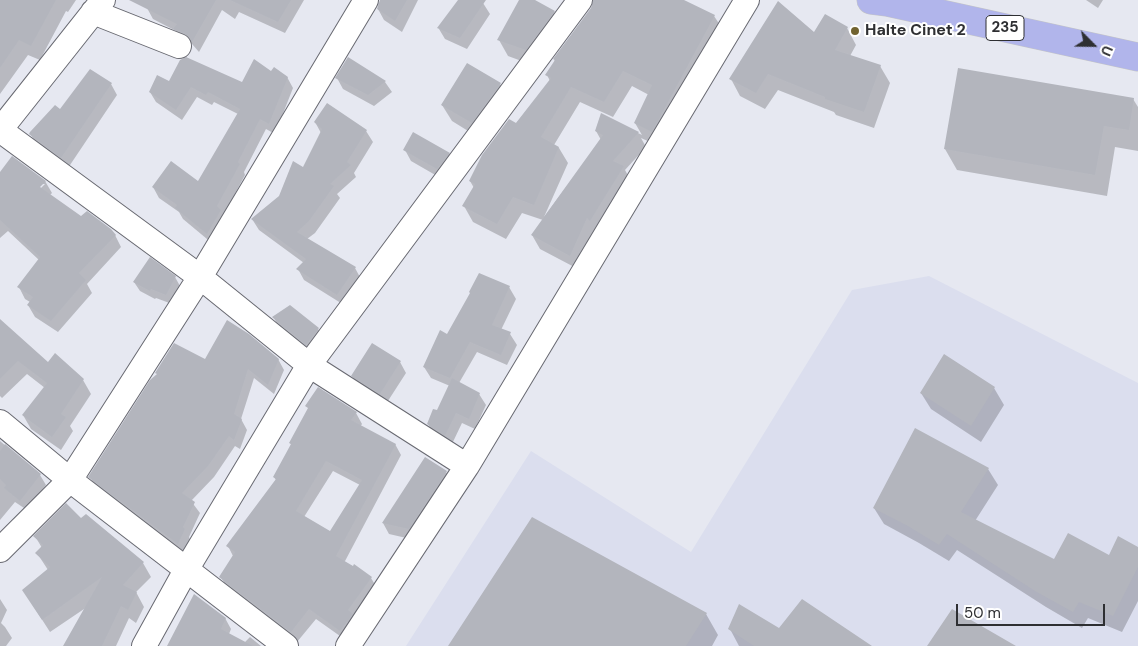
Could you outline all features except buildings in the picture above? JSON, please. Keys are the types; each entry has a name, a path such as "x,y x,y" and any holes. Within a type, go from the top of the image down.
{"main road":[{"name":"235","path":"882,1 1135,53"}],"street":[{"path":"0,550 70,480 200,277 366,0"},
{"path":"144,646 186,570 309,366 580,0"},
{"path":"348,646 467,466 747,0"},
{"path":"179,46 98,6 0,130 200,277 309,366 467,466"},
{"path":"0,422 70,480 286,646"}],"shaded area":[{"path":"929,276 1138,383 1138,646 406,646 531,451 691,552 852,290"}],"place":[{"name":"Halte Cinet 2","path":"855,31"}]}
